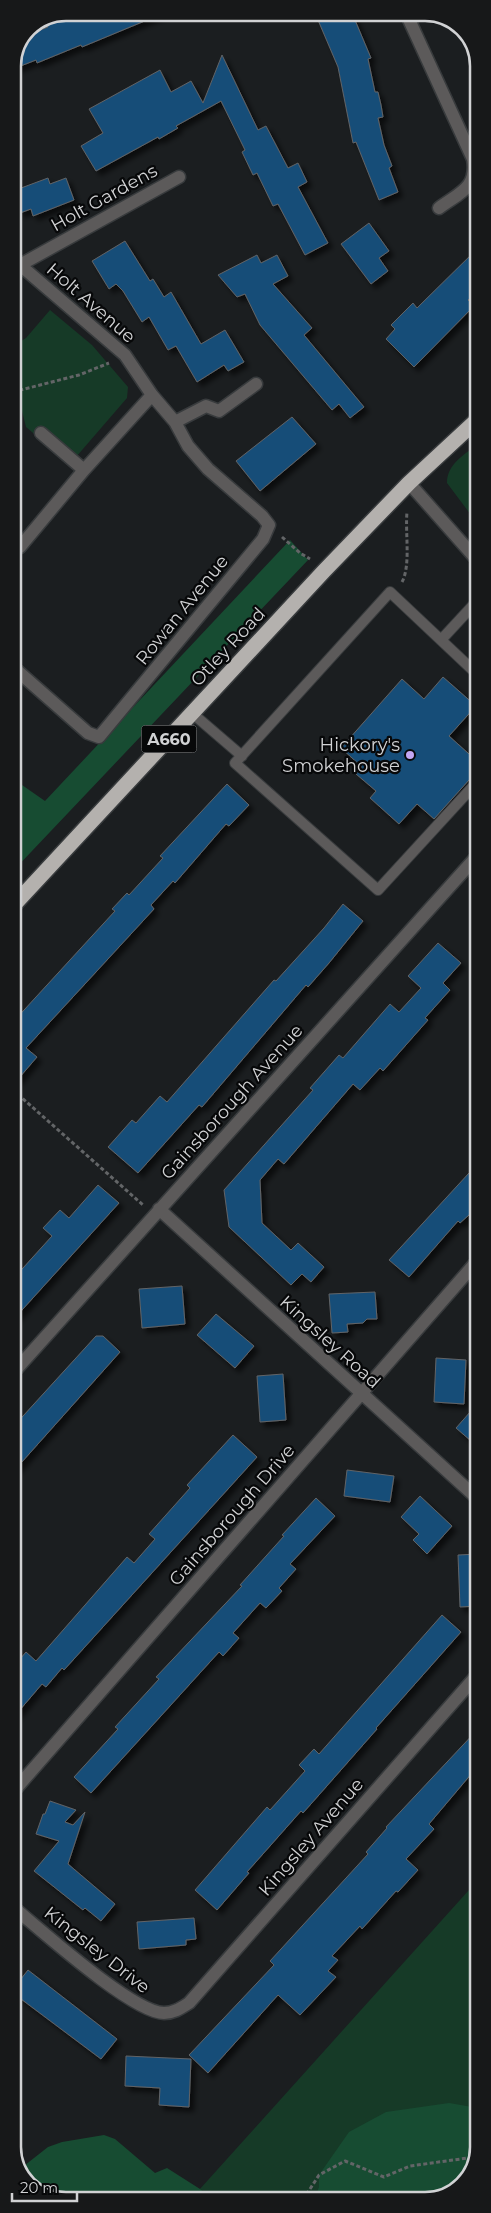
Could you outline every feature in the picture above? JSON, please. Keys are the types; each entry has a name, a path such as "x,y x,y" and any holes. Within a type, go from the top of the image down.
{"highway":[{"name":"Otley Road","path":"21,897 324,571 409,482 470,427"}],"street":[{"path":"410,21 470,153"},
{"name":"Holt Gardens","path":"21,259 179,178"},
{"path":"439,208 470,185"},
{"name":"Holt Avenue","path":"21,266 125,355 152,395 175,422"},
{"path":"256,384 220,411 206,406 175,422 188,446 208,469 269,524"},
{"path":"21,546 84,470 152,395"},
{"path":"40,433 84,470"},
{"path":"409,482 470,551"},
{"name":"Rowan Avenue","path":"21,674 88,733 99,737 263,539 269,524"},
{"name":"Gainsborough Avenue","path":"21,1364 470,864"},
{"name":"Kingsley Road","path":"156,1212 470,1492"},
{"name":"Gainsborough Drive","path":"21,1783 470,1269"},
{"name":"Kingsley Avenue","path":"164,2013 177,2011 189,2003 470,1683"},
{"name":"Kingsley Drive","path":"21,1914 110,1986 145,2008 164,2013"}],"lane":[{"path":"470,667 390,592 235,763 378,890 470,790"},
{"path":"441,640 470,609"},
{"path":"192,713 242,756"}],"path":[{"path":"21,390 79,375 125,355"},
{"path":"394,596 405,575 407,556 405,532 409,482"},
{"path":"269,524 324,571"},
{"path":"21,1097 156,1212"},
{"path":"308,2192 319,2175 346,2161 384,2178 410,2166 469,2157"}],"green space":[{"path":"50,310 92,345 128,387 127,398 70,464 26,427 21,407 21,341 26,338"},
{"path":"470,450 470,514 447,483 450,470"},
{"path":"290,540 308,560 21,863 21,786 45,801"},
{"path":"470,1889 470,2147 465,2167 454,2181 442,2188 425,2192 197,2192"},
{"path":"449,2103 470,2107 469,2156 465,2167 454,2181 442,2188 425,2192 317,2192 319,2175 349,2132 386,2112"},
{"path":"104,2135 115,2139 155,2173 167,2168 204,2192 57,2191 37,2181 25,2165 48,2147 62,2142"}],"building":[{"path":"66,21 145,21 82,47 81,45 37,63 36,60 21,66 22,57 29,41 34,34 57,22"},
{"path":"318,21 355,21 371,58 368,59 383,117 378,118 384,145 392,166 389,168 398,192 379,200 356,142 353,143 338,67"},
{"path":"222,55 258,130 266,126 288,168 298,163 307,182 298,187 328,243 305,255 278,204 273,206 257,173 253,175 242,152 245,150 221,101 176,126 178,128 159,139 158,137 96,171 81,146 103,133 89,109 160,70 171,92 191,81 203,103"},
{"path":"48,178 50,184 66,178 74,200 33,216 31,209 21,213 21,188"},
{"path":"369,223 389,251 379,258 388,271 371,284 341,244"},
{"path":"125,241 150,281 153,279 164,297 171,292 201,344 225,330 244,362 228,371 224,365 197,382 176,346 168,350 149,317 142,322 123,291 116,284 109,289 92,261"},
{"path":"257,255 261,263 277,255 288,276 273,284 312,328 304,335 364,407 350,418 339,404 332,410 260,325 245,294 237,297 218,275"},
{"path":"470,256 470,298 468,300 470,302 470,310 414,367 386,339 395,329 391,325 413,303 417,308"},
{"path":"292,417 316,444 260,491 236,461"},
{"name":"Hickory's Smokehouse","path":"443,677 470,701 470,713 449,736 470,755 470,779 434,819 417,804 399,824 370,798 376,791 356,774 362,767 341,748 402,679 424,699"},
{"path":"227,784 249,805 229,826 226,824 175,883 173,881 151,905 154,909 26,1048 37,1057 21,1076 21,1013 115,911 112,909 127,893 129,895 163,858 160,856"},
{"path":"343,904 363,921 329,963 308,987 306,985 202,1107 199,1105 138,1173 108,1147 132,1120 136,1123 160,1096 167,1102 274,980 276,981 324,928"},
{"path":"438,943 461,963 443,983 450,990 425,1018 428,1020 383,1071 380,1068 360,1090 353,1084 284,1164 278,1159 260,1180 262,1223 291,1250 298,1243 324,1267 311,1282 302,1274 291,1285 229,1227 224,1190 313,1090 310,1088 339,1055 343,1058 390,1004 399,1012 421,988 408,976"},
{"path":"470,1174 470,1214 460,1223 458,1221 409,1277 389,1260"},
{"path":"98,1185 119,1203 21,1311 21,1270 52,1236 43,1228 60,1210 69,1218"},
{"path":"182,1286 185,1324 142,1328 139,1289"},
{"path":"375,1292 377,1319 367,1319 363,1323 347,1324 348,1332 332,1333 329,1294"},
{"path":"216,1314 254,1346 235,1368 197,1335"},
{"path":"96,1336 103,1336 120,1352 21,1463 21,1418"},
{"path":"436,1358 466,1360 464,1404 434,1402"},
{"path":"283,1374 286,1420 260,1422 257,1376"},
{"path":"470,1412 470,1440 456,1428"},
{"path":"233,1435 257,1457 64,1670 62,1668 46,1687 42,1684 21,1709 21,1658 26,1652 36,1661 127,1557 134,1563 155,1539 149,1534 190,1488 187,1485"},
{"path":"347,1470 394,1476 390,1502 344,1496"},
{"path":"420,1496 452,1526 427,1554 413,1540 419,1534 401,1517"},
{"path":"316,1498 335,1516 290,1564 296,1569 279,1588 282,1591 266,1608 260,1603 233,1633 239,1638 223,1656 219,1652 91,1793 74,1777 118,1729 115,1727 159,1679 156,1677 242,1586 240,1585"},
{"path":"470,1554 470,1606 460,1607 458,1555"},
{"path":"442,1615 461,1632 303,1813 301,1811 247,1872 249,1873 217,1910 195,1890 267,1807 270,1810 305,1771 299,1765 314,1749 319,1754"},
{"path":"470,1738 470,1775 429,1824 434,1829 406,1859 418,1870 362,1929 360,1926 332,1956 338,1960 328,1971 336,1977 300,2015 278,1995 208,2073 189,2055 274,1965 270,1961 368,1854 366,1852 386,1827"},
{"path":"50,1801 76,1810 65,1822 73,1825 85,1812 68,1864 115,1904 101,1921 85,1908 83,1910 34,1871 59,1841 36,1834"},
{"path":"194,1918 196,1939 186,1940 186,1945 139,1949 137,1922"},
{"path":"28,1970 117,2039 101,2059 21,1999 21,1979"},
{"path":"126,2056 191,2059 189,2107 159,2105 160,2088 125,2086"}],"place":[{"name":"Hickory's Smokehouse","path":"410,755"}]}
